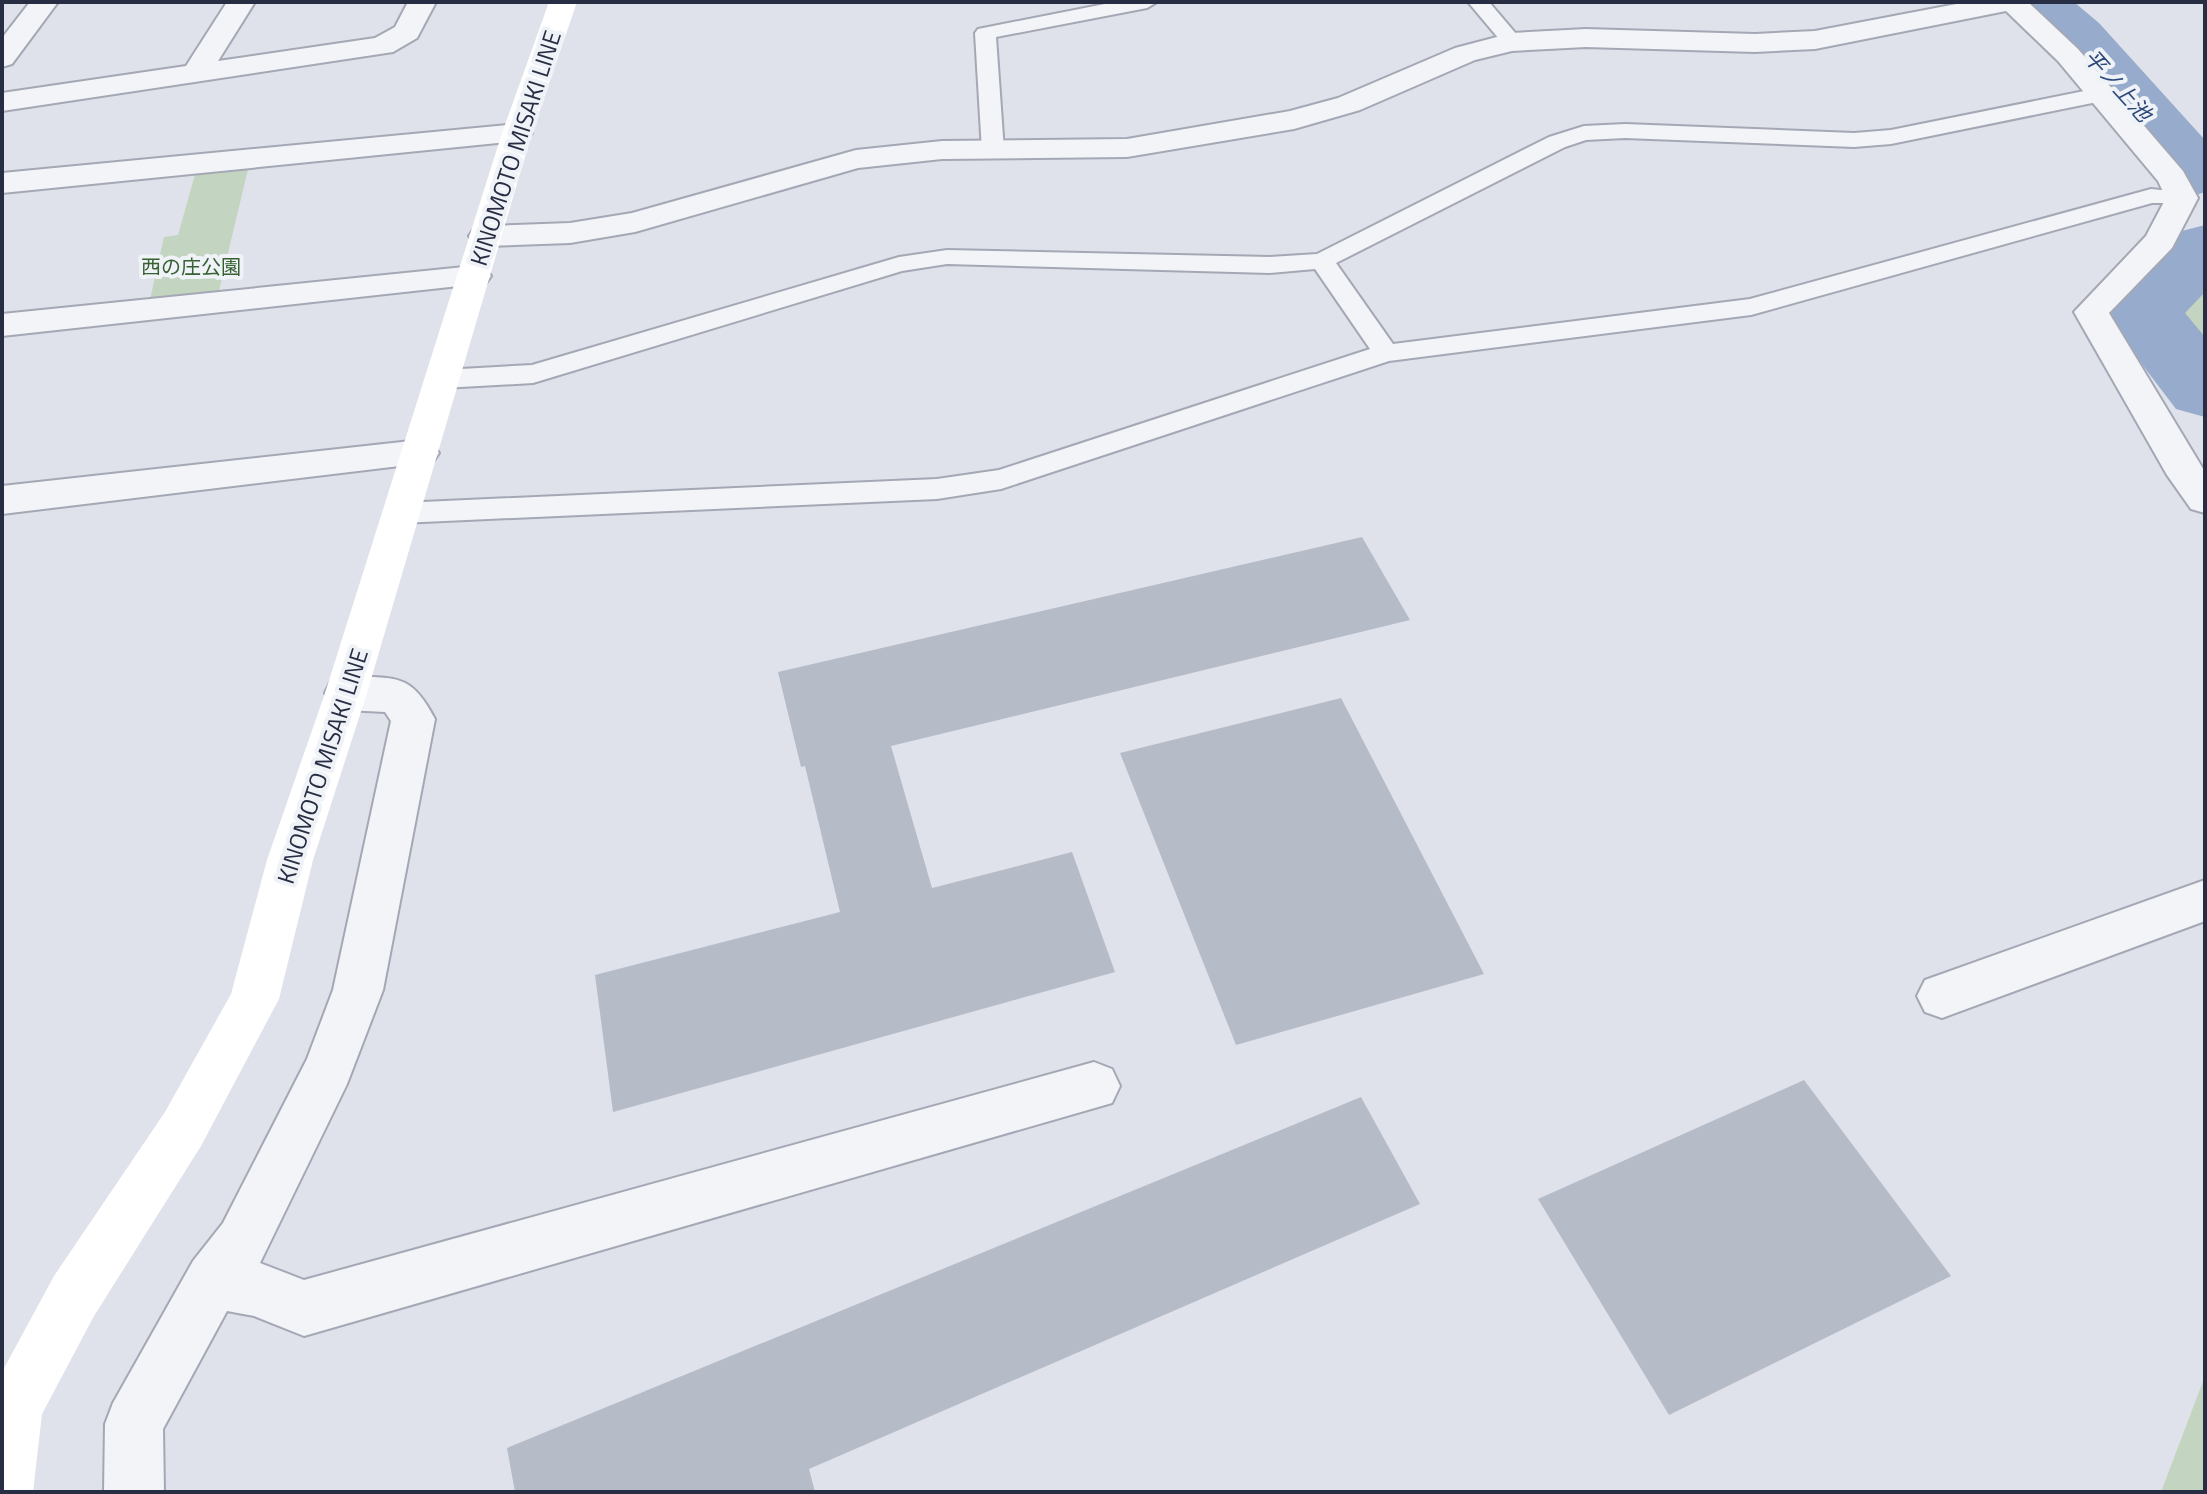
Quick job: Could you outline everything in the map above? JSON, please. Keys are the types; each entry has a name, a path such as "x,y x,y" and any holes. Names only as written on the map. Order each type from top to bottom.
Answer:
{"main road":[{"name":"KINOMOTO MISAKI LINE","path":"3,1492 8,1414 74,1296 183,1129 254,999 290,860 346,693 517,133 563,2"}],"street":[{"path":"2,58 44,2"},
{"path":"196,73 241,2"},
{"path":"2,102 383,46 407,32 422,2"},
{"path":"2,325 480,256 570,233 635,222 856,159 942,150 1127,148 1294,120 1349,104 1465,54 1512,42 1586,38 1755,43 1815,40 2012,2 2068,55 2099,95 2194,200 2160,241 2091,312 2180,466 2205,499"},
{"path":"2,183 517,133"},
{"path":"2,500 420,453"},
{"path":"134,1492 134,1424 213,1281 242,1242 329,1067 358,990 413,719 397,696 346,693"},
{"path":"1942,996 2205,900"},
{"path":"213,1281 254,1288 304,1308 1094,1086"}],"lane":[{"path":"993,151 985,33 1147,2"},
{"path":"1478,2 1512,42"},
{"path":"443,379 533,374 899,264 947,257 1270,265 1322,261 1557,142 1584,133 1625,131 1854,140 1891,137 2099,95"},
{"path":"401,513 937,489 1001,479 1386,353 1751,307 2151,196 2194,200"},
{"path":"1322,261 1386,353"}],"green space":[{"name":"西の庄公園","path":"249,165 218,295 149,304 164,237 178,235 196,171"},
{"path":"2205,277 2205,416 2150,296"},
{"path":"2205,1376 2205,1492 2161,1492"}],"building":[{"path":"1362,537 1410,620 891,746 932,888 1072,852 1115,972 613,1112 595,975 840,912 805,766 801,767 778,672"},
{"path":"1341,698 1484,974 1236,1045 1120,753"},
{"path":"1804,1080 1951,1276 1669,1415 1538,1199"},
{"path":"1361,1097 1420,1204 809,1469 815,1492 515,1492 507,1448"}],"waterway":[{"name":"平ノ上池","path":"2035,2 2076,37 2196,173"},
{"name":"平ノ上池","path":"2205,248 2141,312 2205,390"}]}
